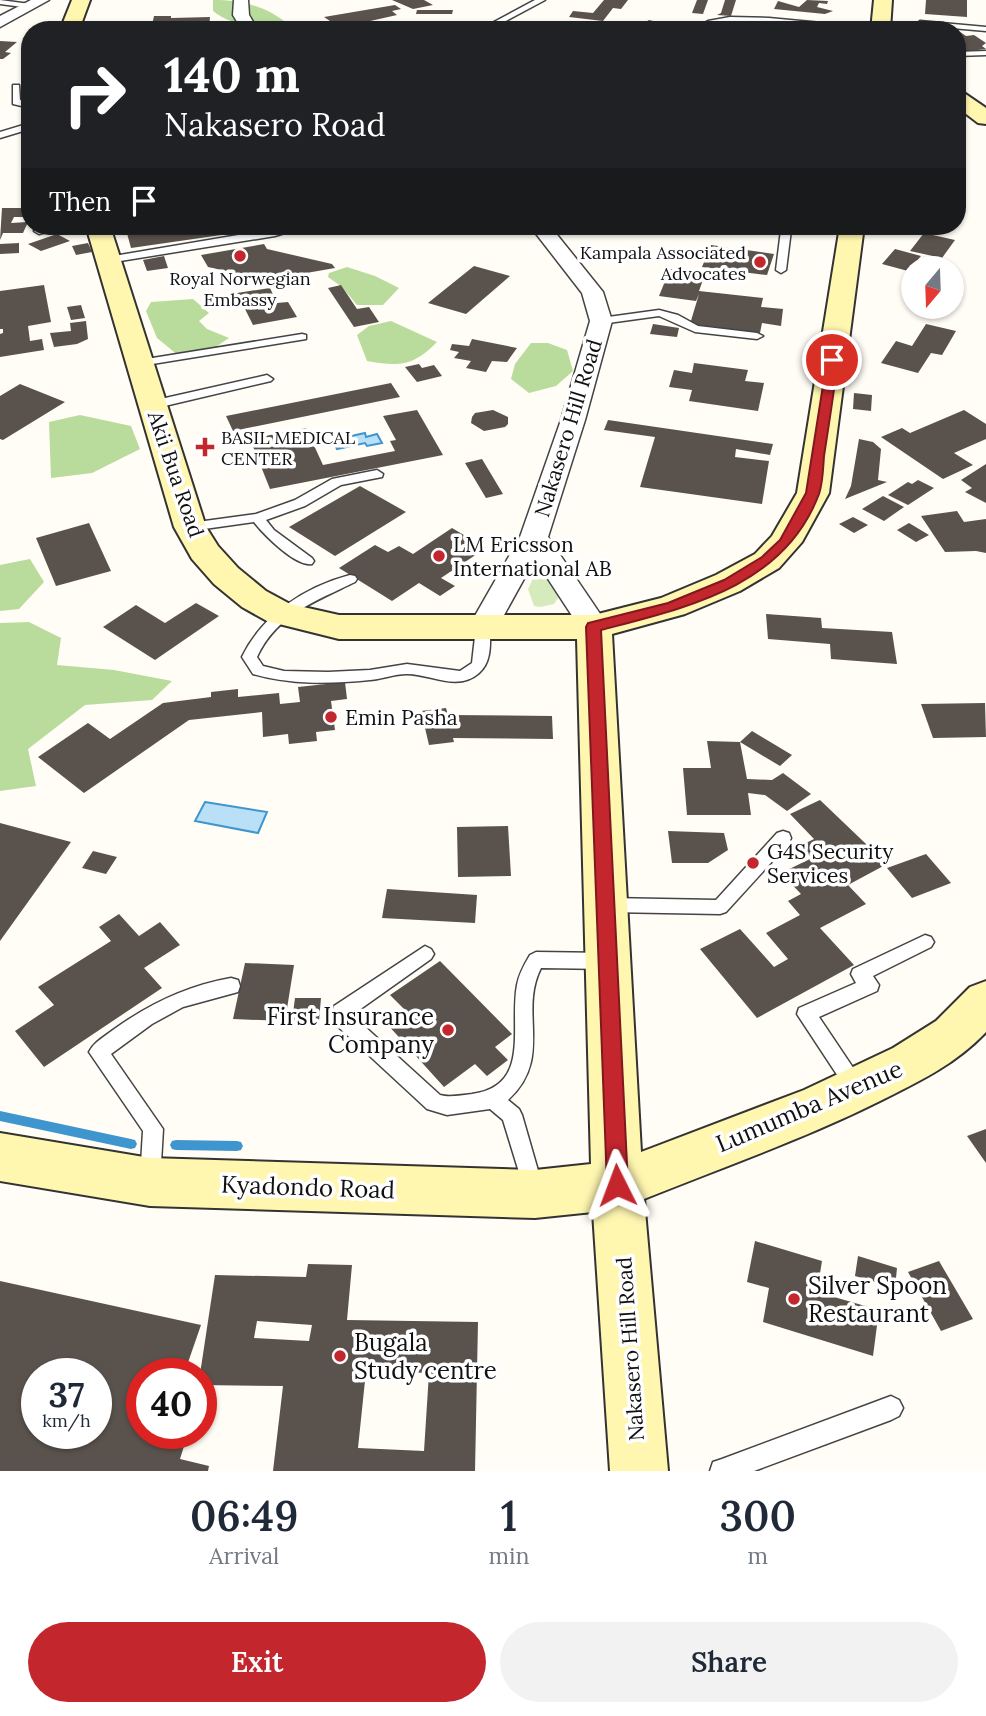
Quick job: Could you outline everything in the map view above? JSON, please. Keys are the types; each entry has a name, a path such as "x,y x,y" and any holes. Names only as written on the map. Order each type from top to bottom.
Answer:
{"street":[{"path":"73,21 81,0"},
{"path":"241,0 241,15 245,21"},
{"path":"881,21 883,0"},
{"path":"0,22 36,3"},
{"path":"966,104 986,118"},
{"name":"Akii Bua Road","path":"101,235 190,527 204,552 226,576 254,599 279,613 339,627 483,628 594,627 673,606 729,583 767,561 785,542 813,493 842,235"},
{"name":"Nakasero Hill Road","path":"547,235 592,292 601,321 573,420 534,537 594,627 617,1185 639,1471"},
{"path":"483,628 534,537"},
{"name":"Lumumba Avenue","path":"617,1185 821,1106 858,1089 910,1063 942,1042 985,1003"},
{"name":"Kyadondo Road","path":"0,1157 150,1182 535,1194 617,1185"}],"lane":[{"path":"500,21 541,0"},
{"path":"0,2 36,3"},
{"path":"966,27 986,29"},
{"path":"966,53 986,52"},
{"path":"16,87 16,102 21,103"},
{"path":"0,135 21,128"},
{"path":"108,260 263,235"},
{"path":"781,270 785,235"},
{"path":"601,321 659,313 674,317 695,329 757,337"},
{"path":"139,363 302,337"},
{"path":"152,405 267,379"},
{"path":"190,527 258,518 300,503 337,482 377,474"},
{"path":"258,518 269,533 307,561"},
{"path":"350,579 279,613 252,648 249,657 258,670 285,676 373,675 408,668 435,676 468,673 477,668 481,660 483,628"},
{"path":"606,905 720,907 783,838"},
{"path":"858,1089 806,1014 870,985 860,974 925,942"},
{"path":"425,954 341,1012 341,1017 434,1103 447,1106 494,1100 511,1084 522,1064 526,981 536,960 608,961"},
{"path":"150,1182 153,1129 99,1052 151,1012 206,989 231,986"},
{"path":"494,1100 512,1115 535,1194"},
{"path":"722,1471 891,1408"}],"green space":[{"path":"213,0 236,2 257,7 284,21 230,21 213,11"},
{"path":"347,267 375,276 399,288 383,305 357,305 342,287 328,277 329,273"},
{"path":"193,299 209,313 199,321 207,329 229,338 214,348 179,356 157,338 146,311 151,302"},
{"path":"391,321 437,342 421,356 405,363 367,361 357,335 369,326"},
{"path":"531,343 548,343 567,350 573,371 556,386 529,393 511,379 515,364"},
{"path":"80,415 131,426 140,449 92,473 51,478 49,422"},
{"path":"30,559 44,582 19,609 0,611 0,565"},
{"path":"538,568 547,572 560,595 554,604 534,606 528,589"},
{"path":"29,622 61,638 57,665 114,670 172,681 152,700 85,705 28,749 36,786 0,791 0,623"}],"water":[{"path":"365,433 366,437 377,434 382,443 367,446 365,443 337,449 333,440"},
{"path":"205,802 267,812 258,833 195,821"}],"building":[{"path":"392,0 424,0 433,5 413,9"},
{"path":"604,0 628,0 621,9 613,8 603,21 569,17 573,11 593,13"},
{"path":"697,0 708,0 703,14 692,13"},
{"path":"725,0 736,0 731,16 717,15 721,13"},
{"path":"807,0 828,1 827,4 819,3 817,7 833,11 825,14 774,9 778,1 799,7"},
{"path":"926,0 967,0 967,17 925,14"},
{"path":"395,5 401,9 392,11 397,15 370,21 330,21 324,17"},
{"path":"417,10 453,10 452,14 416,14"},
{"path":"154,16 210,17 210,21 153,21"},
{"path":"974,35 986,43 982,46 986,49 966,51 966,36"},
{"path":"0,41 17,42 5,52 11,53 3,59 0,59"},
{"path":"2,208 21,208 21,217 14,217 11,223 21,222 21,233 3,233 0,240"},
{"path":"54,235 70,241 41,251 28,244"},
{"path":"127,235 221,235 131,248"},
{"path":"922,235 955,240 943,256 910,251"},
{"path":"19,243 19,253 0,254 0,244"},
{"path":"88,243 92,252 76,255 72,246"},
{"path":"264,244 267,249 332,264 335,268 266,280 208,267 201,255"},
{"path":"711,245 774,254 767,275 702,267"},
{"path":"895,249 921,256 901,256 901,269 882,264"},
{"path":"164,256 168,268 147,271 143,260"},
{"path":"474,266 510,276 466,314 428,303"},
{"path":"670,269 705,274 699,291 763,298 761,307 783,309 781,326 762,323 760,333 690,324 699,294 696,301 659,296"},
{"path":"44,285 51,322 28,326 30,341 42,339 44,350 0,357 0,334 3,329 0,329 0,291"},
{"path":"341,285 357,309 369,307 379,322 354,327 328,288"},
{"path":"270,288 277,303 288,302 297,317 253,325 237,293"},
{"path":"81,305 85,318 71,320 67,307"},
{"path":"86,321 88,339 77,344 54,347 50,333 71,331 70,323"},
{"path":"653,324 679,328 677,337 650,334"},
{"path":"926,324 956,331 942,355 931,353 918,373 881,363 896,341 912,346"},
{"path":"472,339 517,348 507,362 492,361 486,372 466,368 471,361 454,358 459,352 450,350 452,344 469,346"},
{"path":"694,363 748,370 745,381 764,383 758,411 689,401 692,390 669,387 674,370 692,373"},
{"path":"419,364 422,368 434,365 442,376 417,382 405,367"},
{"path":"391,383 400,397 233,431 226,416"},
{"path":"20,384 65,402 3,440 0,439 0,396"},
{"path":"854,393 872,395 871,411 853,409"},
{"path":"417,410 443,455 270,489 250,439 306,428 323,465 395,451 390,441 396,440 383,416"},
{"path":"493,410 508,417 505,427 484,431 471,423 475,413"},
{"path":"964,410 986,424 986,439 954,453 973,465 943,479 881,437 902,428 910,433"},
{"path":"608,420 773,444 770,455 736,449 735,457 769,461 762,504 640,487 655,437 604,430"},
{"path":"859,439 873,442 881,449 878,480 887,482 845,499 851,486"},
{"path":"482,459 503,494 486,498 465,463"},
{"path":"986,464 986,503 965,492 972,488 961,480"},
{"path":"918,480 934,488 908,505 888,495 908,482 912,484"},
{"path":"360,486 406,512 335,556 289,527"},
{"path":"883,496 904,507 884,521 862,509"},
{"path":"957,511 964,522 986,519 986,553 945,552 921,516"},
{"path":"853,517 868,525 854,533 839,524"},
{"path":"89,523 111,571 56,586 36,538"},
{"path":"909,523 929,535 916,542 897,530"},
{"path":"452,528 486,548 441,578 455,586 440,596 419,583 392,601 339,568 375,545 388,552 399,546 413,554"},
{"path":"196,603 219,616 155,660 103,627 136,605 165,623"},
{"path":"766,614 821,618 822,628 892,632 897,664 831,659 830,644 768,639"},
{"path":"345,682 347,699 331,701 335,730 316,732 317,741 289,744 288,734 263,737 262,712 189,720 84,793 38,757 88,723 110,739 163,703 211,697 211,692 238,689 238,697 279,693 280,704 300,702 298,687"},
{"path":"985,703 986,737 933,738 921,704"},
{"path":"446,708 448,715 552,716 553,739 453,738 454,742 429,745 421,711"},
{"path":"752,731 792,755 780,766 740,742"},
{"path":"707,741 740,742 747,779 772,780 783,773 811,794 787,811 765,795 748,793 751,815 687,815 683,768 711,768"},
{"path":"820,800 887,864 848,885 866,904 820,928 854,965 757,1018 700,949 740,929 774,967 788,959 766,933 800,915 788,901 801,894 781,873 812,858 800,846 814,839 790,814"},
{"path":"0,823 71,842 0,941"},
{"path":"508,826 511,876 458,877 457,827"},
{"path":"668,831 724,833 728,850 708,863 672,863"},
{"path":"93,851 117,857 106,874 82,868"},
{"path":"926,854 951,883 912,898 887,868"},
{"path":"387,889 477,895 475,923 382,918"},
{"path":"119,914 139,936 160,922 180,945 144,968 162,988 44,1067 15,1031 54,1005 38,987 111,941 99,927"},
{"path":"440,961 512,1034 495,1047 508,1060 487,1076 475,1064 444,1087 387,1024 406,1011 390,995"},
{"path":"245,963 294,965 285,1021 233,1019"},
{"path":"295,998 321,998 319,1021 292,1021"},
{"path":"986,1129 986,1163 967,1136"},
{"path":"755,1241 822,1261 817,1292 879,1310 873,1356 763,1322 769,1288 747,1282"},
{"path":"858,1256 897,1268 895,1288 855,1276"},
{"path":"939,1261 973,1319 941,1331 908,1272"},
{"name":"Bugala Study centre","path":"308,1264 352,1265 347,1320 478,1322 475,1471 273,1471 283,1386 217,1385 217,1358 202,1358 215,1275 306,1277","holes":["257,1321 312,1325 309,1341 254,1338","366,1371 429,1373 424,1451 358,1448"]},
{"path":"0,1281 201,1325 190,1358 126,1358 126,1449 183,1449 180,1459 209,1466 208,1471 0,1471"}],"waterway":[{"path":"0,1116 131,1144"},
{"path":"176,1145 237,1146"}],"place":[{"name":"Royal Norwegian Embassy","path":"240,256"},
{"name":"Kampala Associated Advocates","path":"760,262"},
{"name":"BASIL MEDICAL CENTER","path":"205,447"},
{"name":"LM Ericsson International AB","path":"439,556"},
{"name":"Emin Pasha","path":"331,717"},
{"name":"G4S Security Services","path":"753,863"},
{"name":"First Insurance Company","path":"448,1030"},
{"name":"Silver Spoon Restaurant","path":"794,1299"},
{"name":"Bugala Study centre","path":"340,1356"}],"route":[{"path":"617,1185 594,627 673,606 729,583 767,561 785,542 813,493 832,360"}]}
